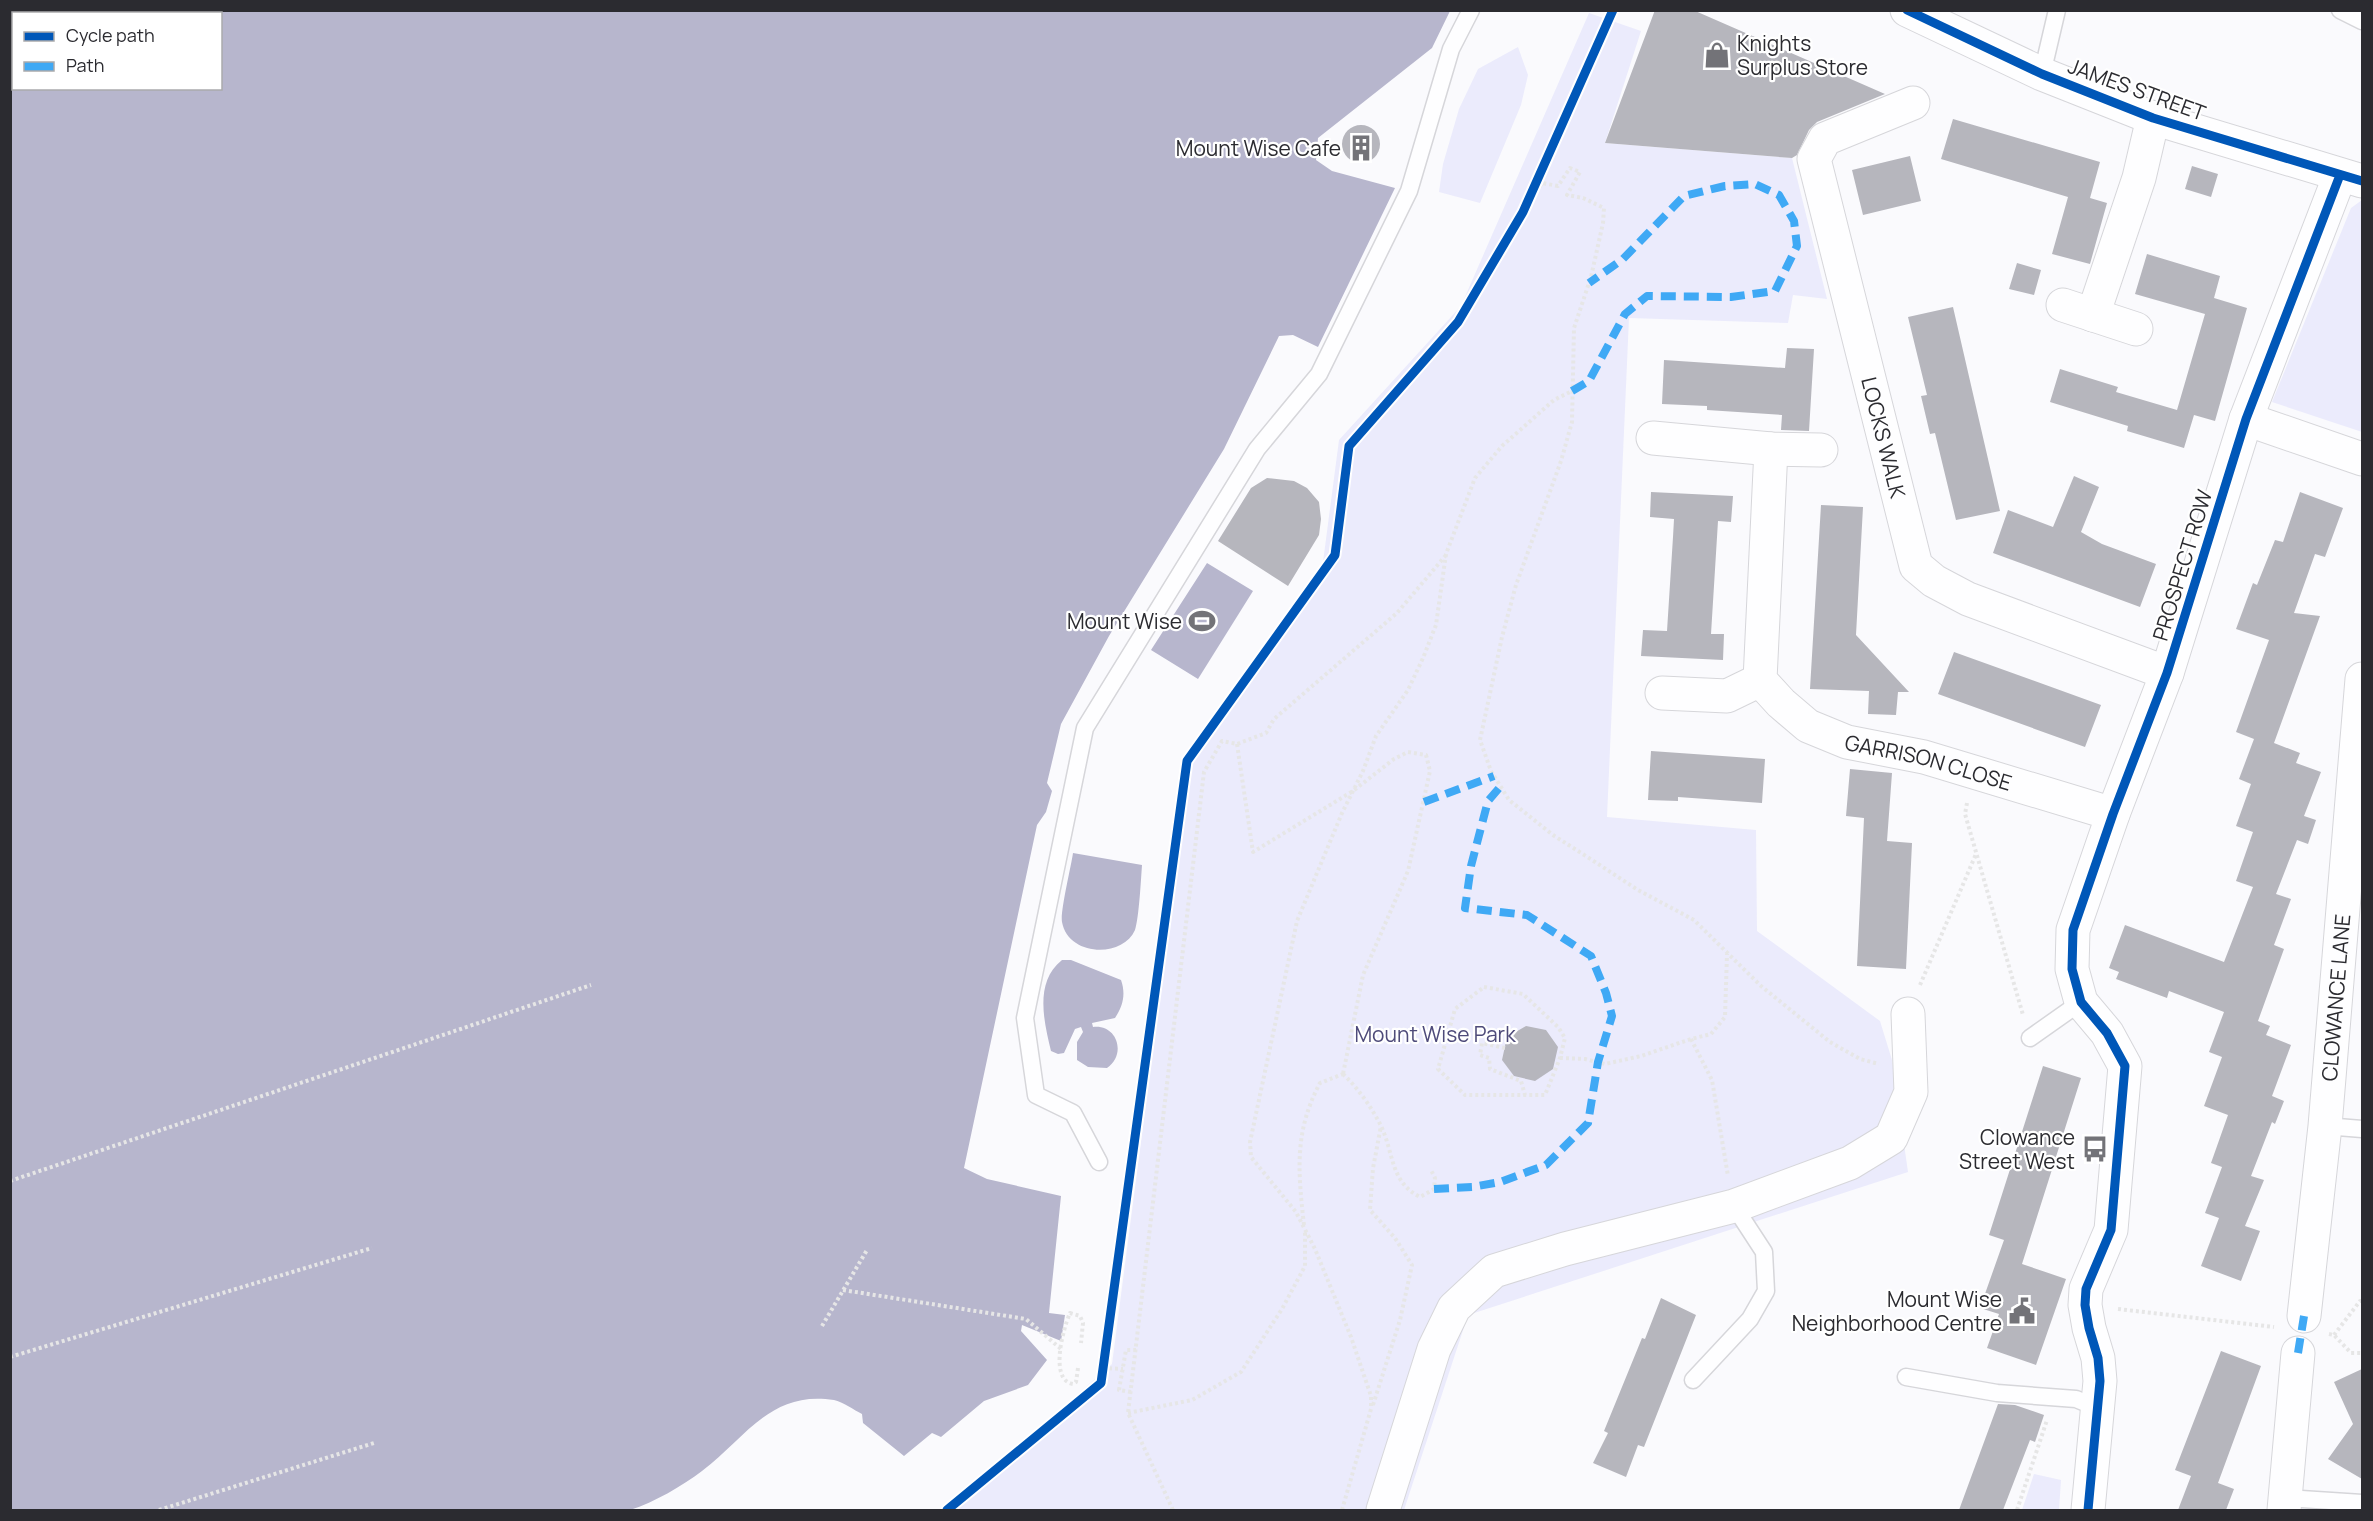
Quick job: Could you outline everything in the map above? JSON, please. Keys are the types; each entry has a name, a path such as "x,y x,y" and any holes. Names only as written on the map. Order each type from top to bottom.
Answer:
{"street":[{"name":"JAMES STREET","path":"1907,10 2042,74 2153,118 2351,178"},
{"name":"LOCKS WALK","path":"1913,103 1825,139 1814,159 1916,566 1934,582 1968,599 2167,673"},
{"path":"2136,329 2078,310 2139,178 2153,118"},
{"name":"PROSPECT ROW","path":"2081,1002 2072,969 2073,930 2167,673 2246,419 2351,178"},
{"path":"2246,419 2362,459"},
{"path":"1653,438 1771,449 1821,450"},
{"path":"1662,693 1727,696 1760,680 1771,449"},
{"name":"CLOWANCE LANE","path":"2302,1325 2325,1126 2360,742 2362,679"},
{"name":"GARRISON CLOSE","path":"1760,680 1781,703 1808,726 1846,742 1923,757 2114,814"},
{"path":"2081,1002 2107,1034 2125,1065 2111,1230 2086,1289 2085,1305 2098,1358 2100,1381 2088,1510"},
{"path":"1383,1510 1434,1349 1454,1308 1494,1271 1565,1249 1734,1206 1850,1163 1891,1138 1911,1092 1908,1014"},
{"path":"2285,1504 2298,1353"}],"lane":[{"path":"1099,1162 1073,1113 1036,1095 1025,1018 1085,728 1257,449 1319,374 1409,191 1451,49 1471,10"},
{"path":"2042,74 2057,10"},
{"path":"2340,10 2362,21"},
{"path":"2030,1038 2081,1002"},
{"path":"2325,1126 2362,1129"},
{"path":"1693,1380 1750,1319 1766,1291 1764,1252 1734,1206"},
{"path":"1906,1377 1997,1393 2076,1399 2098,1407"},
{"path":"2285,1504 2362,1503"}],"path":[{"path":"1523,212 1543,168"},
{"path":"1517,222 1542,183 1558,186 1570,168 1580,172 1567,195 1583,198 1604,208 1591,277 1574,328 1572,422 1562,461 1516,585 1502,637 1480,740 1491,771 1509,800 1553,836 1619,878 1694,920 1761,986 1830,1042 1860,1059 1909,1072"},
{"path":"1371,1409 1371,1396 1351,1337 1305,1229 1296,1212 1251,1157 1250,1142 1297,921 1342,813 1364,771 1376,736 1408,690 1423,658 1436,625 1446,554 1475,478 1502,446 1554,400 1572,391"},
{"path":"1173,1510 1128,1413 1204,772 1222,741 1236,744 1266,733 1274,719 1397,613 1446,554"},
{"path":"1236,744 1253,852 1353,791 1394,759 1408,752 1426,755 1430,771 1408,871 1364,975 1343,1074"},
{"path":"1974,772 1965,814 2030,1038"},
{"path":"1908,1014 1976,854"},
{"path":"1560,1058 1585,1059 1605,1064 1641,1056 1712,1034 1725,1017 1727,953"},
{"path":"10,1181 591,985"},
{"path":"1484,987 1523,994 1558,1027 1565,1038 1560,1058 1545,1095 1465,1095 1438,1069 1455,1009 1484,987"},
{"path":"1691,1039 1712,1080 1734,1206"},
{"path":"1505,1048 1482,1043 1480,1055 1489,1058 1490,1069 1521,1081 1525,1095"},
{"path":"1343,1074 1355,1085 1381,1126 1396,1173 1408,1191 1420,1197 1434,1189 1435,1178 1431,1170"},
{"path":"1128,1413 1192,1400 1241,1372 1282,1308 1305,1266 1305,1229 1299,1181 1301,1132 1311,1099 1320,1083 1343,1074"},
{"path":"1342,1510 1400,1320 1412,1265 1395,1238 1370,1210 1373,1168 1381,1126"},
{"path":"10,1358 372,1248"},
{"path":"822,1326 867,1250"},
{"path":"843,1290 1026,1318 1061,1349"},
{"path":"2334,1335 2362,1301"},
{"path":"2085,1305 2302,1325 2334,1335 2351,1353 2362,1353"},
{"path":"1078,1368 1077,1382 1073,1384 1067,1383 1062,1377 1059,1367 1070,1313 1080,1316 1083,1323 1081,1343"},
{"path":"1131,1392 1119,1390 1126,1350 1136,1350"},
{"path":"1105,1356 1103,1372 1123,1370"},
{"path":"2016,1510 2055,1397"},
{"path":"159,1510 374,1443"}],"green space":[{"name":"Mount Wise Park","path":"1589,13 1641,31 1605,143 1792,158 1827,299 1793,295 1788,323 1629,318 1607,817 1756,830 1757,931 1880,1021 1892,1060 1908,1172 1468,1315 1404,1510 945,1510 1112,1364 1191,759 1323,562 1339,440 1461,306"},
{"path":"1518,47 1528,75 1521,105 1480,203 1439,192 1443,164 1459,109 1478,69"},
{"path":"2362,200 2362,432 2272,402 2351,208"},
{"path":"2034,1474 2061,1480 2059,1510 2022,1510"}],"shaded area":[{"path":"10,11 1450,11 1432,48 1318,138 1316,160 1332,171 1395,188 1318,347 1293,335 1279,336 1224,449 1109,636 1061,724 1047,783 1052,791 1046,812 1037,825 964,1168 987,1179 1061,1196 1049,1313 1065,1315 1061,1341 1022,1325 1021,1331 1047,1360 1028,1385 984,1401 941,1437 932,1433 904,1456 863,1423 862,1414 841,1402 812,1399 793,1402 760,1419 718,1458 686,1482 630,1510 11,1510"},
{"name":"Mount Wise","path":"1207,563 1253,591 1198,679 1151,650"},
{"path":"1073,853 1142,865 1135,930 1119,946 1096,950 1074,942 1066,933 1062,917"},
{"path":"1062,960 1071,960 1121,980 1123,1000 1115,1018 1092,1023 1093,1027 1108,1030 1116,1041 1117,1055 1107,1068 1088,1067 1077,1060 1077,1042 1083,1032 1081,1027 1075,1029 1064,1053 1058,1054 1051,1051 1044,1015 1044,991 1047,979"}],"building":[{"name":"Knights Surplus Store","path":"1655,10 1693,10 1885,94 1817,122 1809,130 1797,155 1792,158 1605,143"},
{"path":"1953,119 2100,162 2090,198 2107,203 2090,264 2052,254 2068,197 1941,159"},
{"name":"Mount Wise Cafe","path":"1361,125 1374,131 1380,144 1374,157 1361,163 1348,157 1342,144 1348,131"},
{"path":"1910,156 1921,201 1863,215 1852,170"},
{"path":"2192,166 2218,174 2211,197 2185,189"},
{"path":"2147,254 2220,276 2214,298 2247,308 2215,421 2194,415 2184,448 2127,431 2128,426 2050,402 2060,369 2118,387 2116,392 2177,410 2205,314 2135,294"},
{"path":"2017,263 2041,270 2034,295 2009,289"},
{"path":"1953,307 2000,511 1956,520 1935,433 1930,434 1921,396 1927,395 1908,317"},
{"path":"1787,348 1814,349 1809,431 1781,430 1782,415 1707,410 1707,406 1662,404 1664,360 1785,368"},
{"path":"2074,476 2099,487 2081,532 2102,544 2156,564 2140,607 1993,553 2008,510 2053,527"},
{"path":"1267,478 1294,481 1307,488 1319,502 1321,519 1319,535 1288,586 1218,541 1251,488"},
{"path":"1651,492 1733,496 1731,522 1718,521 1711,634 1724,634 1723,660 1641,656 1643,630 1667,631 1673,537 1674,519 1650,517"},
{"path":"2300,492 2343,508 2325,557 2315,554 2294,613 2320,616 2274,743 2300,753 2296,763 2321,772 2304,816 2316,820 2308,844 2297,840 2276,894 2291,899 2274,945 2284,949 2258,1021 2270,1026 2266,1035 2291,1045 2272,1096 2284,1101 2275,1124 2272,1122 2251,1176 2264,1180 2245,1226 2260,1231 2241,1281 2201,1266 2219,1218 2205,1213 2222,1167 2211,1163 2228,1115 2204,1106 2222,1057 2209,1052 2224,1012 2169,991 2167,998 2116,979 2119,972 2109,968 2125,925 2224,962 2253,887 2236,881 2253,832 2236,826 2251,784 2239,779 2254,739 2236,732 2269,640 2236,629 2253,583 2257,585 2275,540 2283,542"},
{"path":"1821,505 1863,507 1856,635 1909,692 1898,692 1896,715 1868,714 1869,691 1810,689"},
{"path":"1954,652 2101,705 2085,747 1938,694"},
{"path":"1651,751 1765,759 1762,803 1678,797 1678,801 1648,800"},
{"path":"1850,769 1892,773 1887,841 1912,843 1906,969 1857,966 1864,818 1846,816"},
{"path":"1526,1026 1546,1030 1558,1047 1553,1069 1535,1081 1514,1076 1502,1060 1507,1037"},
{"path":"2043,1066 2081,1078 2022,1264 2066,1279 2036,1365 1987,1348 1999,1314 1980,1308 2004,1240 1989,1235"},
{"path":"1661,1298 1696,1315 1644,1447 1638,1445 1626,1477 1593,1463 1608,1433 1604,1431"},
{"path":"2221,1351 2261,1366 2218,1483 2234,1489 2226,1510 2178,1510 2191,1476 2175,1470"},
{"path":"2362,1369 2362,1479 2328,1459 2353,1424 2334,1382"},
{"path":"1998,1404 2015,1405 2044,1415 2035,1442 2030,1440 2003,1510 1959,1510"}],"marked path":[{"path":"1572,391 1589,381 1625,314 1647,296 1731,297 1775,291 1797,246 1794,221 1779,195 1755,184 1725,186 1684,196 1623,259 1589,283"},
{"path":"1424,802 1494,776"},
{"path":"1434,1189 1472,1187 1500,1182 1546,1165 1588,1123 1598,1062 1612,1016 1606,993 1591,956 1527,915 1465,908 1471,866 1488,801 1500,787"},
{"path":"2298,1353 2304,1316"}],"cycle path":[{"path":"947,1510 1101,1383 1187,761 1335,555 1349,446 1458,322 1523,212 1613,10"},
{"path":"1907,10 2042,74 2153,118 2362,181"},
{"path":"2088,1510 2100,1381 2098,1358 2085,1305 2086,1289 2111,1230 2125,1066 2107,1033 2081,1002 2072,969 2073,930 2113,814 2167,673 2246,419 2340,175"}],"place":[{"name":"Knights Surplus Store","path":"1717,55"},
{"name":"Mount Wise Cafe","path":"1361,148"},
{"name":"Mount Wise","path":"1202,621"},
{"name":"Clowance Street West","path":"2095,1149"},
{"name":"Mount Wise Neighborhood Centre","path":"2022,1311"}]}
